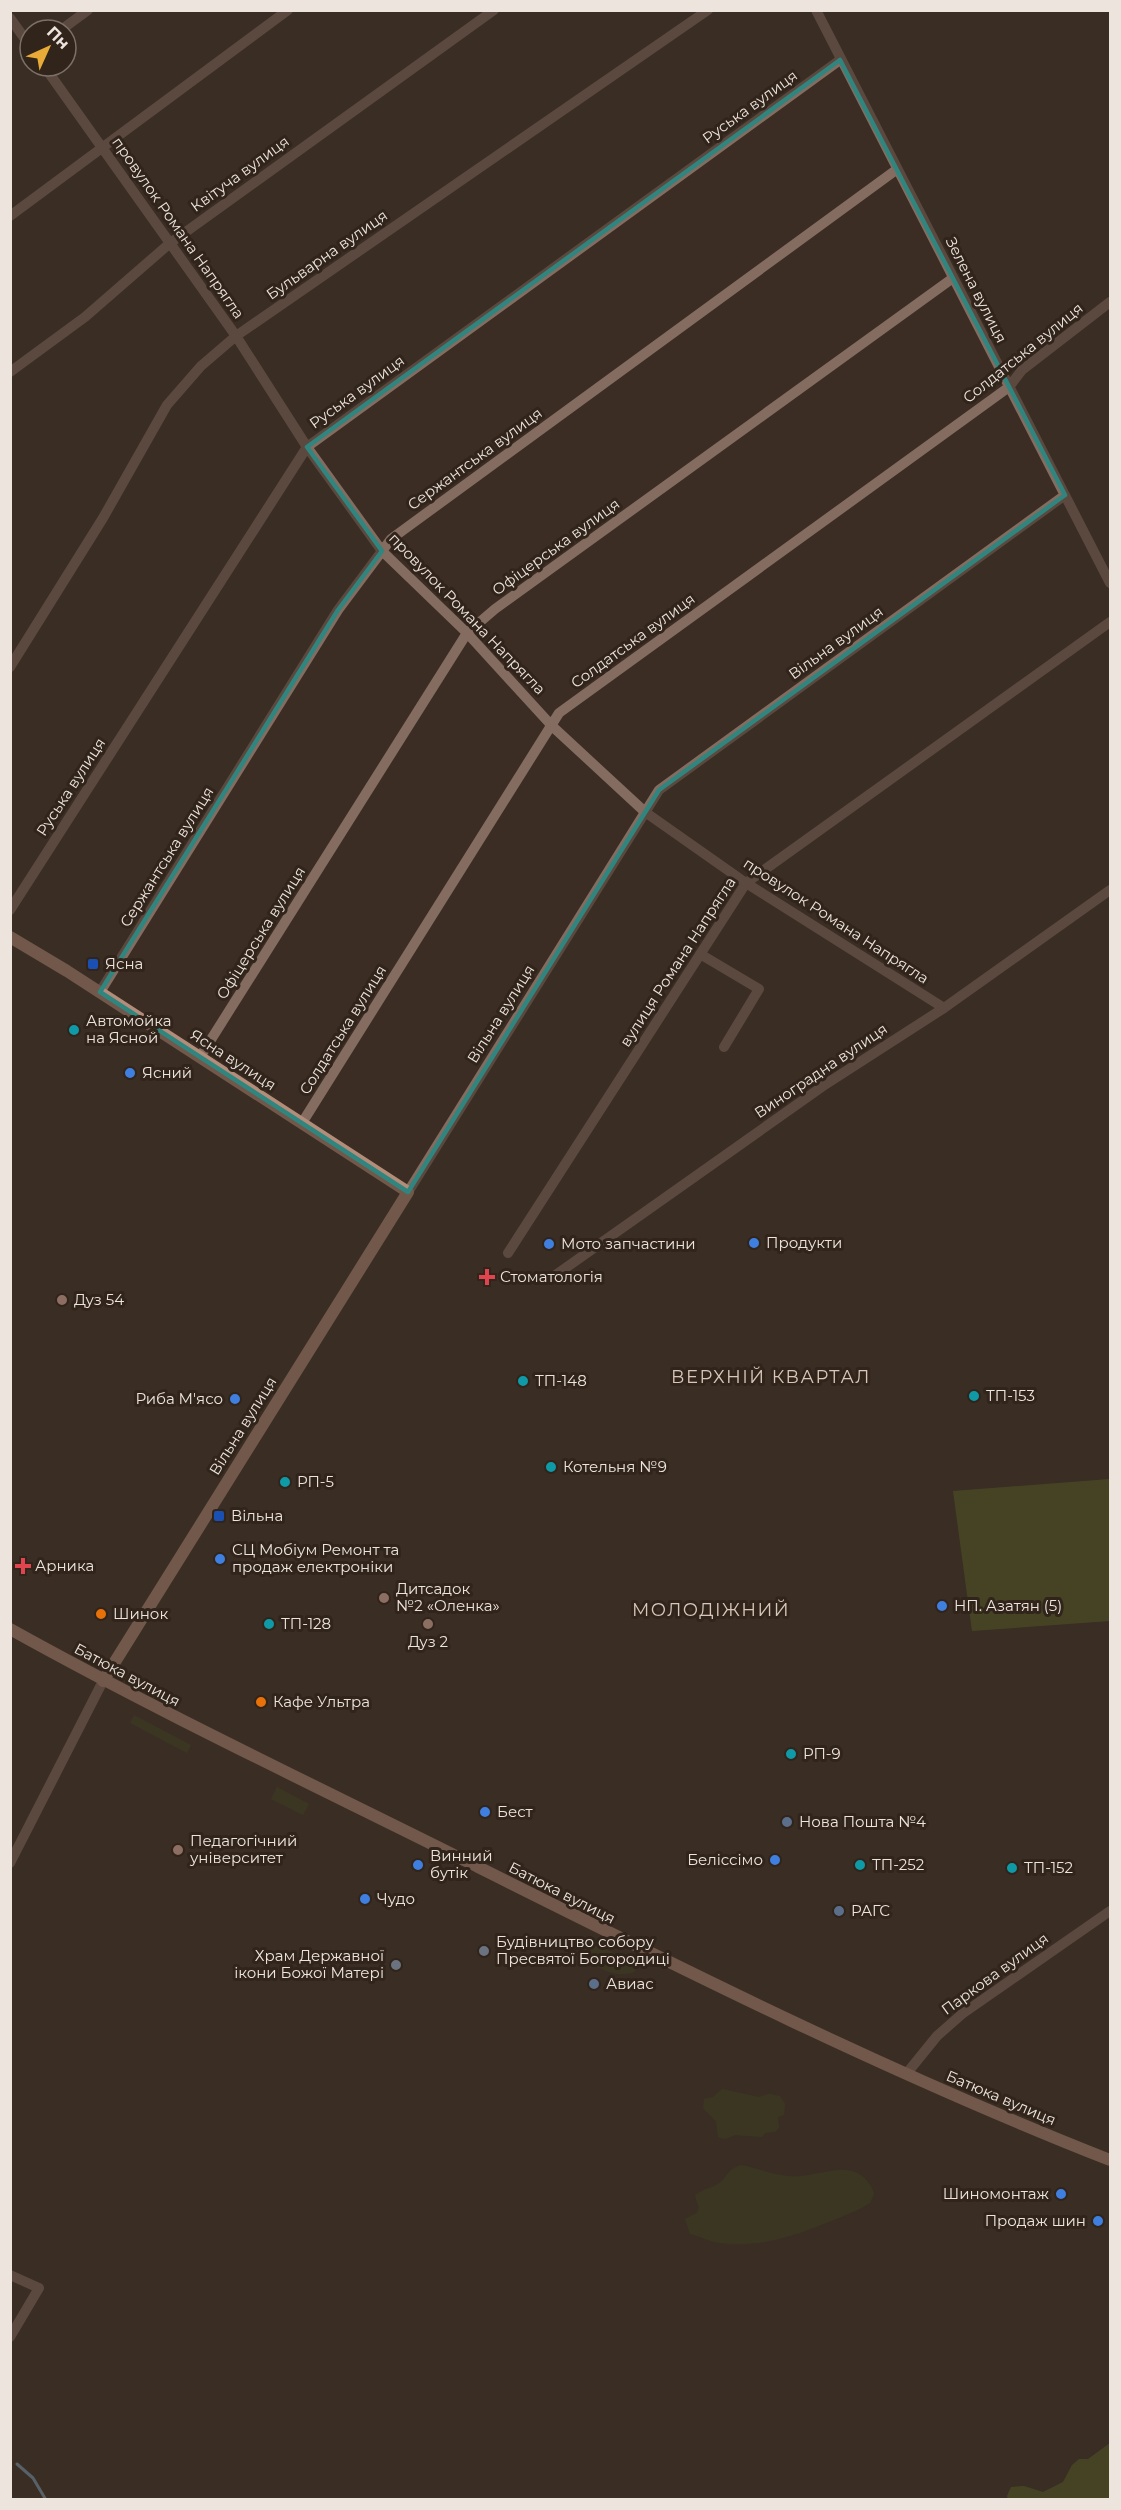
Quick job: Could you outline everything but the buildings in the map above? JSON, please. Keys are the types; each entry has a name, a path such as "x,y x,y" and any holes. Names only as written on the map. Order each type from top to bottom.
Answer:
{"street":[{"path":"10,216 288,10"},
{"name":"Квітуча вулиця","path":"10,372 84,317 169,244 494,10"},
{"name":"Бульварна вулиця","path":"10,667 103,518 167,405 201,366 236,336 708,10"},
{"name":"Зелена вулиця","path":"816,10 896,170 1110,582"},
{"name":"Руська вулиця","path":"10,910 307,447 840,60"},
{"name":"провулок Романа Напрягла","path":"53,78 236,336 307,447 382,551 467,633 552,726 645,812 746,882 944,1008"},
{"name":"Сержантська вулиця","path":"100,992 338,610 391,538 896,170"},
{"name":"Офіцерська вулиця","path":"200,1057 467,633 495,609 953,278"},
{"name":"Солдатська вулиця","path":"302,1123 559,713 1009,387 1022,370 1110,302"},
{"name":"Вільна вулиця","path":"104,1681 659,790 1065,495"},
{"name":"вулиця Романа Напрягла","path":"508,1253 746,882 1110,622"},
{"name":"Виноградна вулиця","path":"550,1279 826,1084 944,1008 1110,890"},
{"name":"Ясна вулиця","path":"10,937 100,992 408,1192"},
{"path":"700,954 759,989 724,1047"},
{"name":"Батюка вулиця","path":"10,1629 104,1681 675,1966 907,2073 1110,2160"},
{"path":"10,1863 104,1681"},
{"name":"Паркова вулиця","path":"907,2073 937,2036 962,2014 1110,1911"},
{"path":"10,2275 39,2288 10,2337"}],"highlighted area":[{"path":"840,60 1065,495 659,790 408,1192 100,992 338,610 382,551 307,447"}],"green space":[{"path":"1110,1479 1110,1621 972,1631 953,1491"},
{"path":"134,1715 191,1745 187,1753 130,1723"},
{"path":"277,1787 309,1804 303,1815 271,1799"},
{"path":"583,1938 639,1965 634,1972 626,1974 601,1969 593,1964 582,1951 579,1944"},
{"path":"722,2089 759,2097 769,2094 780,2096 785,2104 784,2115 778,2117 779,2128 775,2132 765,2133 762,2137 735,2135 725,2139 718,2137 716,2121 703,2108 704,2099 713,2097"},
{"path":"741,2165 787,2176 847,2170 858,2173 867,2180 874,2193 870,2203 860,2209 809,2230 774,2240 757,2243 721,2243 690,2234 685,2219 697,2213 699,2208 695,2196 718,2184 732,2169"},
{"path":"1110,2443 1110,2499 1008,2499 1011,2487 1024,2486 1043,2492 1063,2482 1072,2465 1079,2459 1088,2459"}],"waterway":[{"path":"17,2464 33,2478 46,2500"}],"place":[{"name":"Ясна","path":"93,964"},
{"name":"Автомойка на Ясной","path":"74,1030"},
{"name":"Ясний","path":"130,1073"},
{"name":"Продукти","path":"754,1243"},
{"name":"Мото запчастини","path":"549,1244"},
{"name":"Стоматологія","path":"487,1277"},
{"name":"Дуз 54","path":"62,1300"},
{"name":"ТП-148","path":"523,1381"},
{"name":"ТП-153","path":"974,1396"},
{"name":"Риба М'ясо","path":"235,1399"},
{"name":"Котельня №9","path":"551,1467"},
{"name":"РП-5","path":"285,1482"},
{"name":"Вільна","path":"219,1516"},
{"name":"СЦ Мобіум Ремонт та продаж електроніки","path":"220,1559"},
{"name":"Арника","path":"23,1566"},
{"name":"Дитсадок №2 «Оленка»","path":"384,1598"},
{"name":"НП. Азатян (5)","path":"942,1606"},
{"name":"Шинок","path":"101,1614"},
{"name":"ТП-128","path":"269,1624"},
{"name":"Дуз 2","path":"428,1624"},
{"name":"Кафе Ультра","path":"261,1702"},
{"name":"РП-9","path":"791,1754"},
{"name":"Бест","path":"485,1812"},
{"name":"Нова Пошта №4","path":"787,1822"},
{"name":"Педагогічний університет","path":"178,1850"},
{"name":"Беліссімо","path":"775,1860"},
{"name":"Винний бутік","path":"418,1865"},
{"name":"ТП-252","path":"860,1865"},
{"name":"ТП-152","path":"1012,1868"},
{"name":"Чудо","path":"365,1899"},
{"name":"РАГС","path":"839,1911"},
{"name":"Будівництво собору Пресвятої Богородиці","path":"484,1951"},
{"name":"Храм Державної ікони Божої Матері","path":"396,1965"},
{"name":"Авиас","path":"594,1984"},
{"name":"Шиномонтаж","path":"1061,2194"},
{"name":"Продаж шин","path":"1098,2221"}],"district":[{"name":"ВЕРХНІЙ КВАРТАЛ","path":"771,1377"},
{"name":"МОЛОДІЖНИЙ","path":"711,1610"}]}
